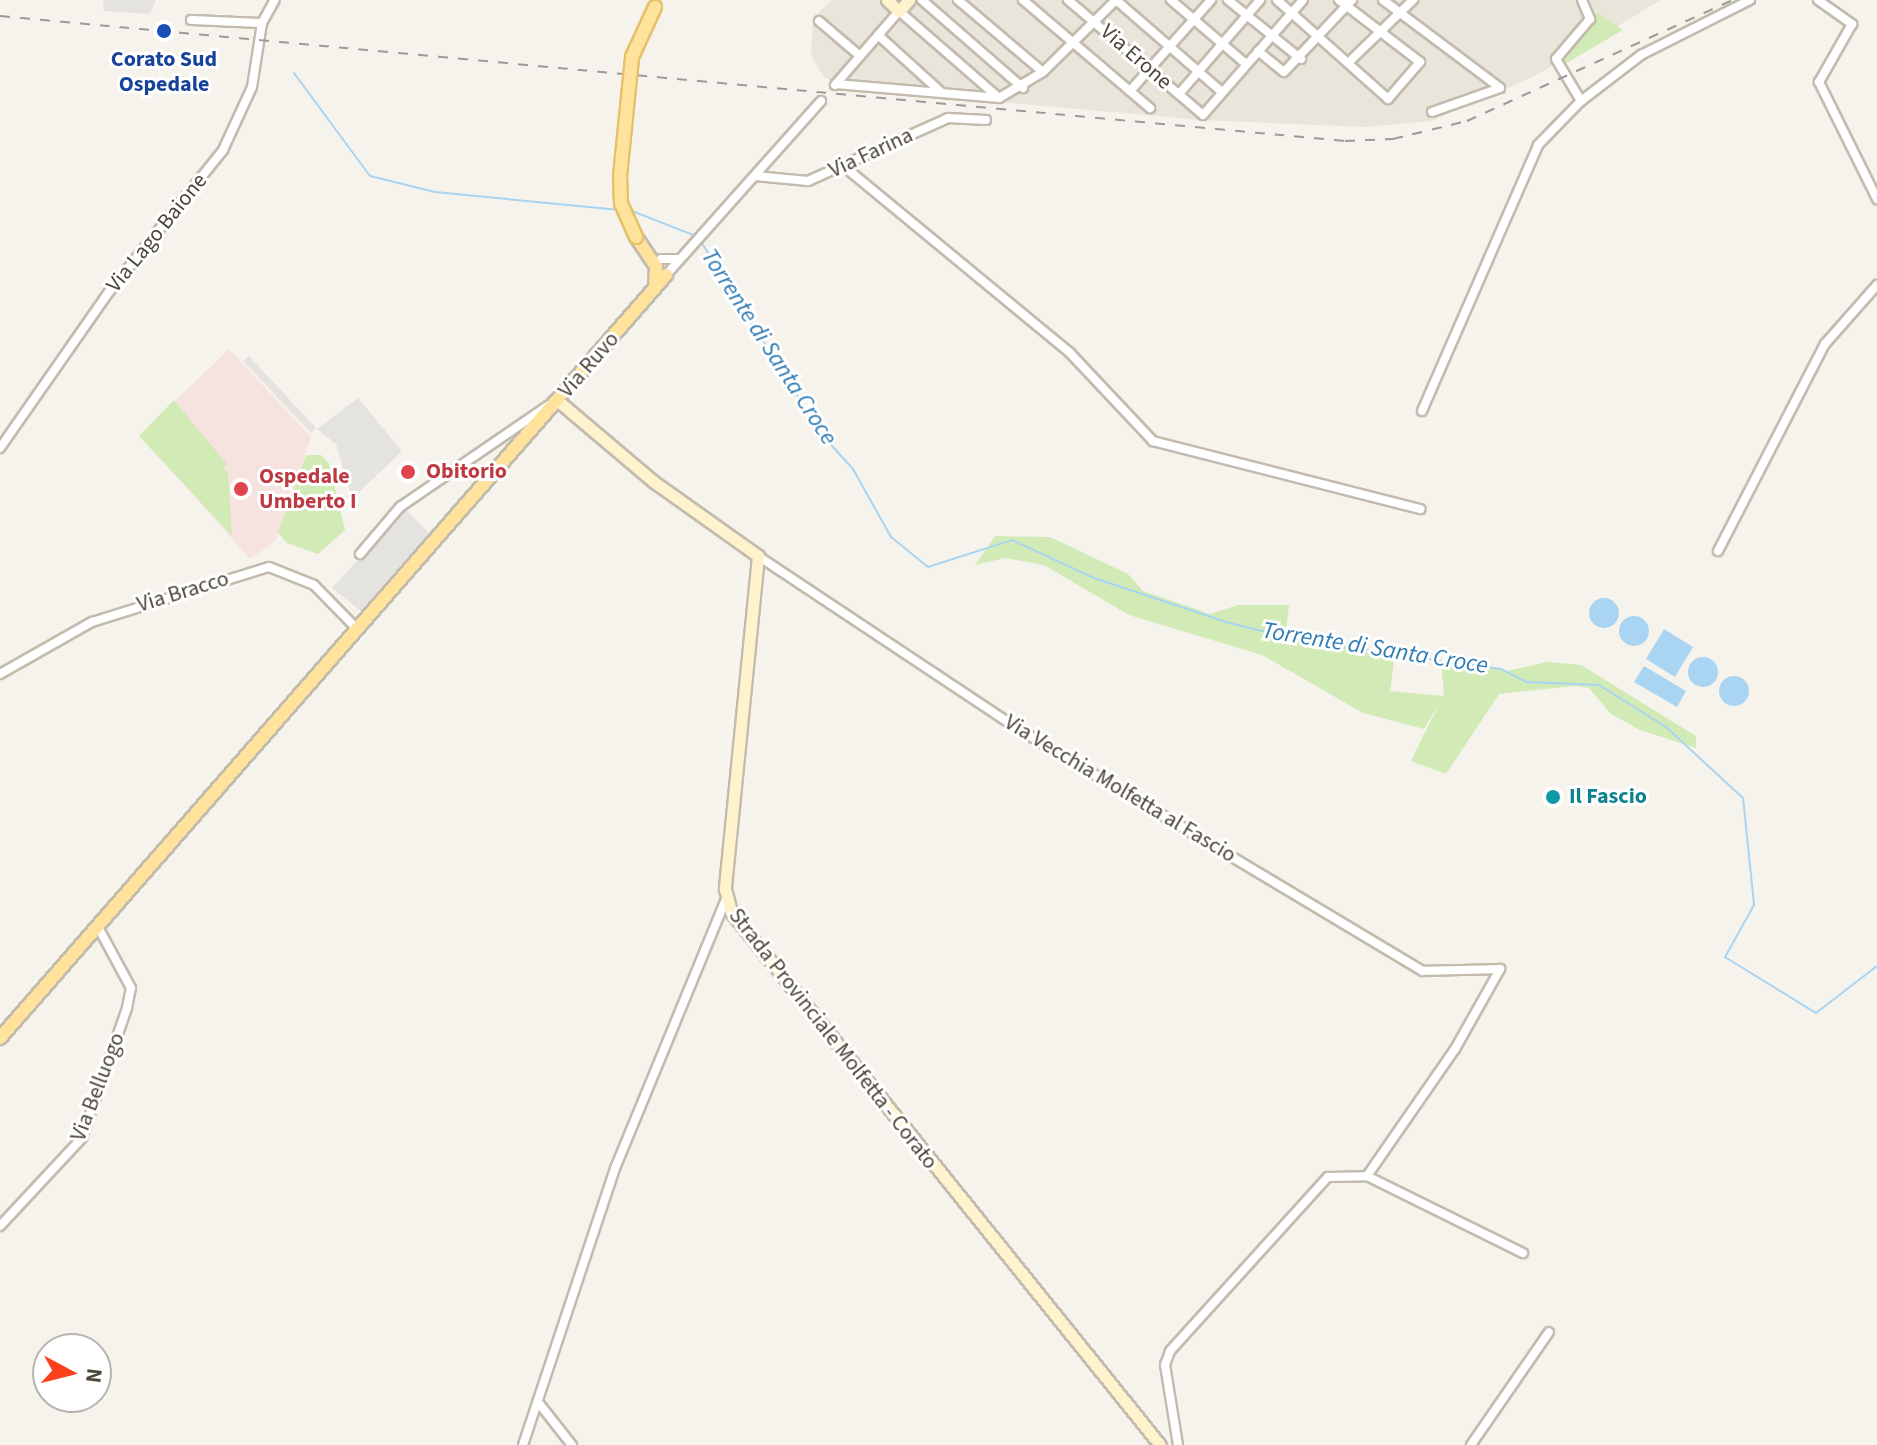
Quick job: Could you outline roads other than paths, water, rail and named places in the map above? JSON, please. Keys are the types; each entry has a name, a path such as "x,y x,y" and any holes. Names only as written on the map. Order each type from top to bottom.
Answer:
{"main road":[{"path":"659,4 634,45 621,166 621,204 636,237 661,267"},
{"name":"Via Ruvo","path":"0,1038 655,287 661,267"}],"street":[{"name":"Via Lago Baione","path":"0,448 117,282 223,150 252,87 262,23 275,0"},
{"path":"887,0 999,98"},
{"path":"909,0 836,84 999,98 1023,88 1043,72 1116,0 1222,92 1303,0"},
{"path":"922,0 1023,88"},
{"path":"958,0 1043,72"},
{"path":"1025,0 1150,108"},
{"name":"Via Erone","path":"1068,0 1203,115 1222,92"},
{"path":"1171,0 1246,64"},
{"path":"1130,91 1211,0"},
{"path":"1228,0 1301,59"},
{"path":"1179,94 1260,0"},
{"path":"1277,0 1388,99 1420,62 1349,3 1339,0"},
{"path":"1383,0 1500,88 1432,112"},
{"path":"1348,63 1413,0"},
{"path":"1581,101 1556,59 1590,19 1582,0"},
{"path":"1422,411 1538,145 1581,101 1641,55 1750,0"},
{"path":"1818,0 1852,24 1819,82 1877,199"},
{"path":"1258,51 1284,72 1301,59 1349,3"},
{"path":"191,20 262,23"},
{"path":"819,21 860,56"},
{"path":"878,35 942,93"},
{"name":"Via Ruvo","path":"661,267 685,256 821,101"},
{"name":"Via Farina","path":"755,176 808,181 847,169 948,118 986,120"},
{"path":"847,169 1070,353 1153,441 1420,509"},
{"path":"661,267 685,256"},
{"path":"1718,551 1825,344 1877,285"},
{"path":"360,554 400,507 557,400 654,482 758,556"},
{"name":"Strada Provinciale Molfetta - Corato","path":"758,556 726,899 739,925 1160,1445"},
{"name":"Via Vecchia Molfetta al Fascio","path":"758,556 1015,727 1423,971 1500,969 1455,1049 1367,1176"},
{"name":"Via Bracco","path":"0,674 92,622 269,567 314,585 358,630"},
{"path":"523,1445 616,1166 726,899"},
{"name":"Via Belluogo","path":"0,1226 82,1138 127,1008 131,988 98,927"},
{"path":"1178,1445 1165,1365 1170,1351 1328,1177 1367,1176 1523,1253"},
{"path":"1471,1445 1549,1332"},
{"path":"538,1402 572,1445"}],"water":[{"path":"1604,598 1615,602 1619,613 1615,624 1604,628 1593,624 1589,613 1593,602"},
{"path":"1634,616 1645,620 1649,631 1645,642 1634,646 1623,642 1619,631 1623,620"},
{"path":"1664,629 1693,647 1675,677 1646,659"},
{"path":"1703,657 1714,661 1718,672 1714,683 1703,687 1692,683 1688,672 1692,661"},
{"path":"1644,666 1686,691 1677,707 1634,682"},
{"path":"1734,676 1745,680 1749,691 1745,702 1734,706 1723,702 1719,691 1723,680"}],"waterway":[{"name":"Torrente di Santa Croce","path":"294,73 370,176 435,192 617,210"},
{"name":"Torrente di Santa Croce","path":"632,211 696,236"},
{"name":"Torrente di Santa Croce","path":"700,240 822,435 853,469 891,537 928,567 1012,540 1094,578 1229,623 1318,644 1501,669 1527,682 1599,685 1666,727 1743,798 1754,905 1725,957 1816,1013 1877,966"}],"railway":[{"path":"0,16 1345,141 1393,139 1467,121 1732,0"}],"place":[{"name":"Corato Sud Ospedale","path":"164,31"},
{"name":"Obitorio","path":"408,472"},
{"name":"Ospedale Umberto I","path":"241,489"},
{"name":"Il Fascio","path":"1553,797"}]}
